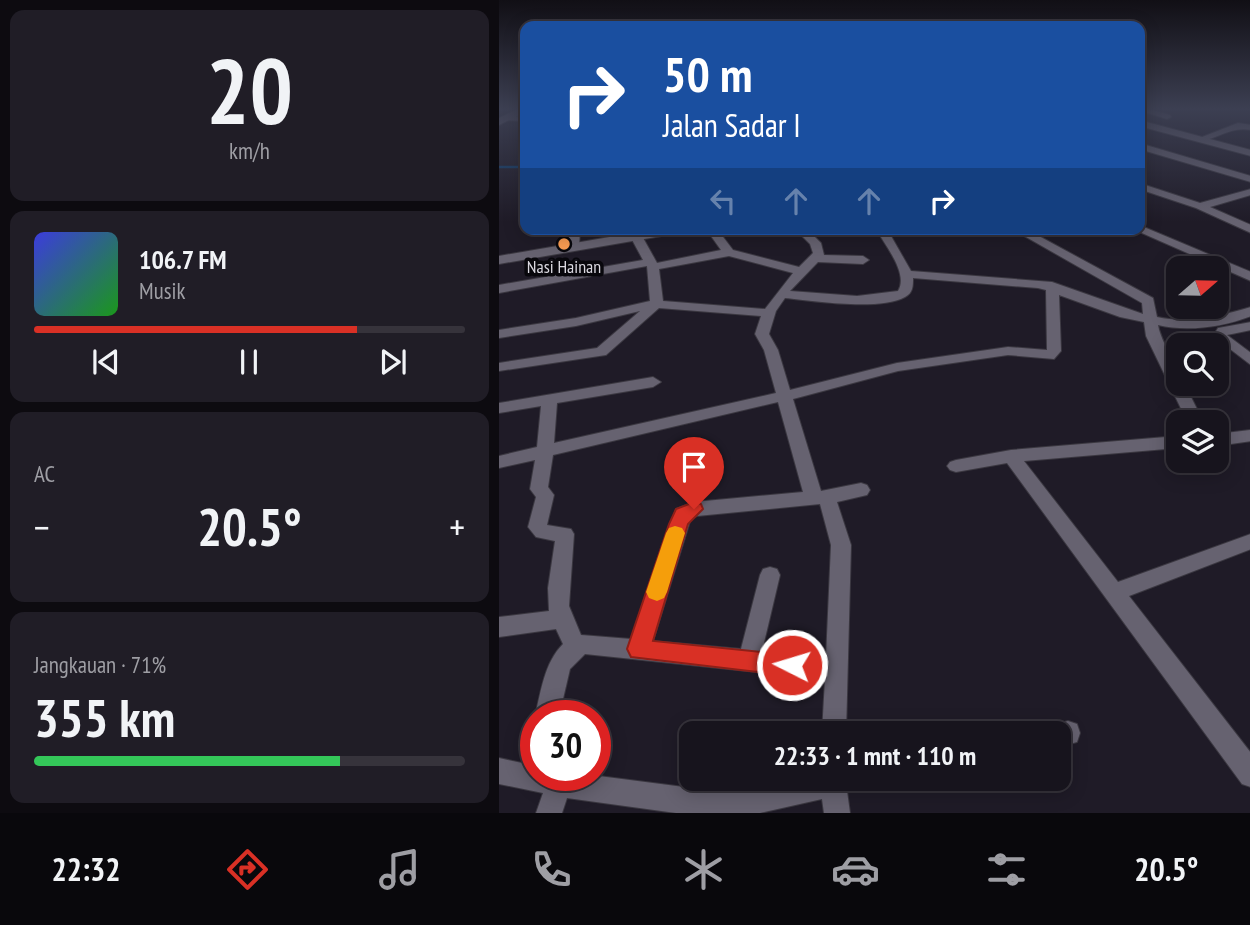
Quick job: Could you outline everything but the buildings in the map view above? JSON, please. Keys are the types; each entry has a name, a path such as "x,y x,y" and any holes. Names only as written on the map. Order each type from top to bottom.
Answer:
{"street":[{"path":"1225,146 1250,153"},
{"path":"1145,148 1250,179"},
{"path":"1145,188 1200,206 1250,230"},
{"path":"1200,206 1250,192"},
{"path":"1145,231 1250,277"},
{"path":"574,235 575,246"},
{"path":"499,260 641,235"},
{"path":"716,235 729,252"},
{"path":"806,235 818,248 819,253 781,294 762,334 771,350 784,396 820,498 841,545 834,721"},
{"path":"781,294 823,298 881,298 902,294 907,278 884,235"},
{"path":"1028,235 1148,301 1153,336 1190,410"},
{"path":"499,367 606,350 656,304 657,292 652,264 635,236"},
{"path":"499,289 729,252 801,271"},
{"path":"815,258 862,260"},
{"path":"907,278 995,279 1052,286 1125,314 1175,325 1233,318 1250,311"},
{"path":"499,462 897,367 1008,352 1049,356 1054,351 1052,286"},
{"path":"499,334 575,322 656,304 770,313"},
{"path":"1250,326 1223,331 1220,336 1250,361"},
{"path":"499,408 653,382"},
{"path":"549,400 550,418 539,489 545,495 537,527 543,532 564,534 558,608 572,635 574,646"},
{"path":"1229,438 1250,435"},
{"path":"956,467 1011,456 1166,443"},
{"path":"1011,456 1249,771"},
{"path":"639,649 683,514 694,509 820,498 861,490"},
{"path":"1113,593 1250,541"},
{"path":"749,662 770,575"},
{"path":"499,627 564,619"},
{"path":"551,700 557,675 567,654 574,646 584,644 835,669"},
{"path":"499,771 520,769"},
{"path":"549,813 557,791"},
{"path":"594,791 668,806 748,810 804,791"},
{"path":"837,791 837,813"}],"waterway":[{"path":"499,167 520,167"}],"slow traffic":[{"path":"657,592 675,533"}],"place":[{"name":"Nasi Hainan","path":"564,244"}],"route":[{"path":"694,509 683,514 678,524 639,649 792,665"}]}
